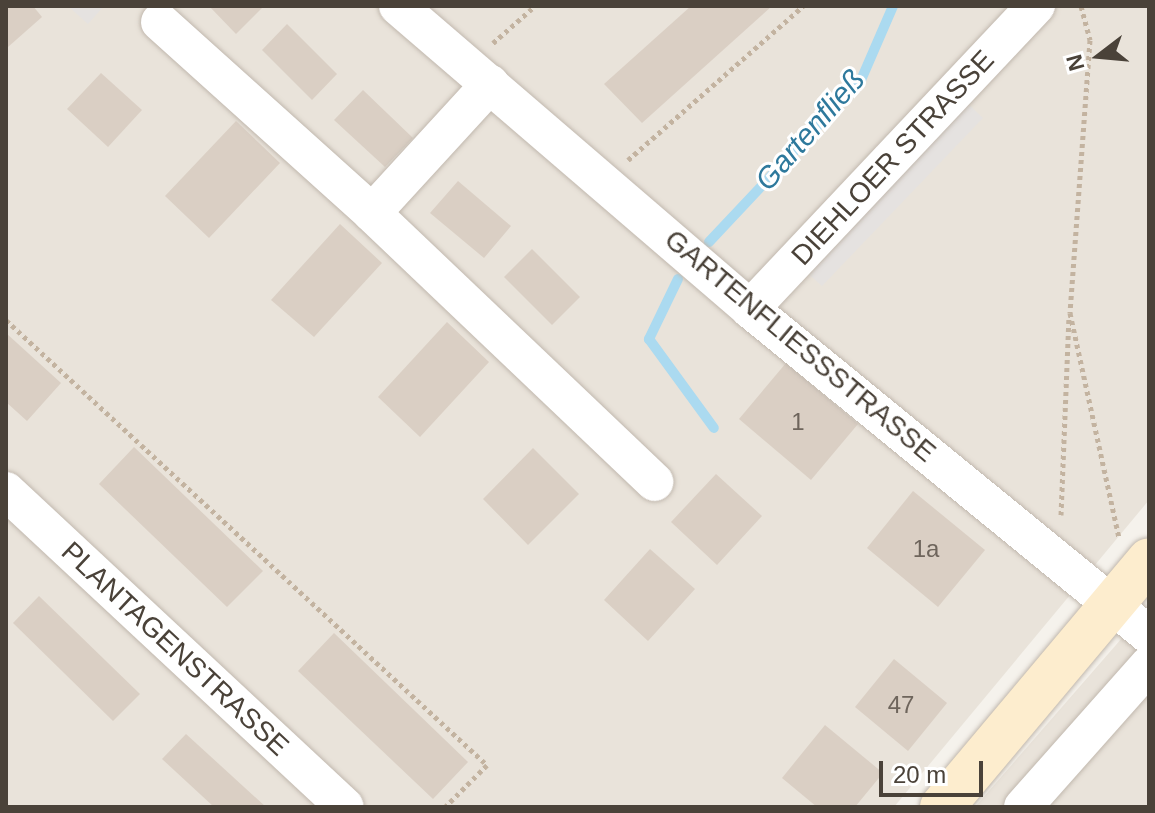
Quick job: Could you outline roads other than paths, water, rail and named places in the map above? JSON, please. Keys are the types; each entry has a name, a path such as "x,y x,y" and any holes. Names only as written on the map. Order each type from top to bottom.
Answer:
{"main road":[{"path":"942,807 1130,583"}],"street":[{"name":"GARTENFLIESSSTRASSE","path":"398,6 750,309 1063,561 1130,583 1149,635"},
{"name":"DIEHLOER STRASSE","path":"750,309 1036,6"},
{"path":"160,22 372,213 654,482"},
{"path":"372,213 479,75"},
{"name":"PLANTAGENSTRASSE","path":"6,491 345,807"},
{"path":"1023,807 1149,665"}],"waterway":[{"name":"Gartenfließ","path":"709,242 861,80 893,6"},
{"name":"Gartenfließ","path":"678,279 649,339 714,428"}]}
